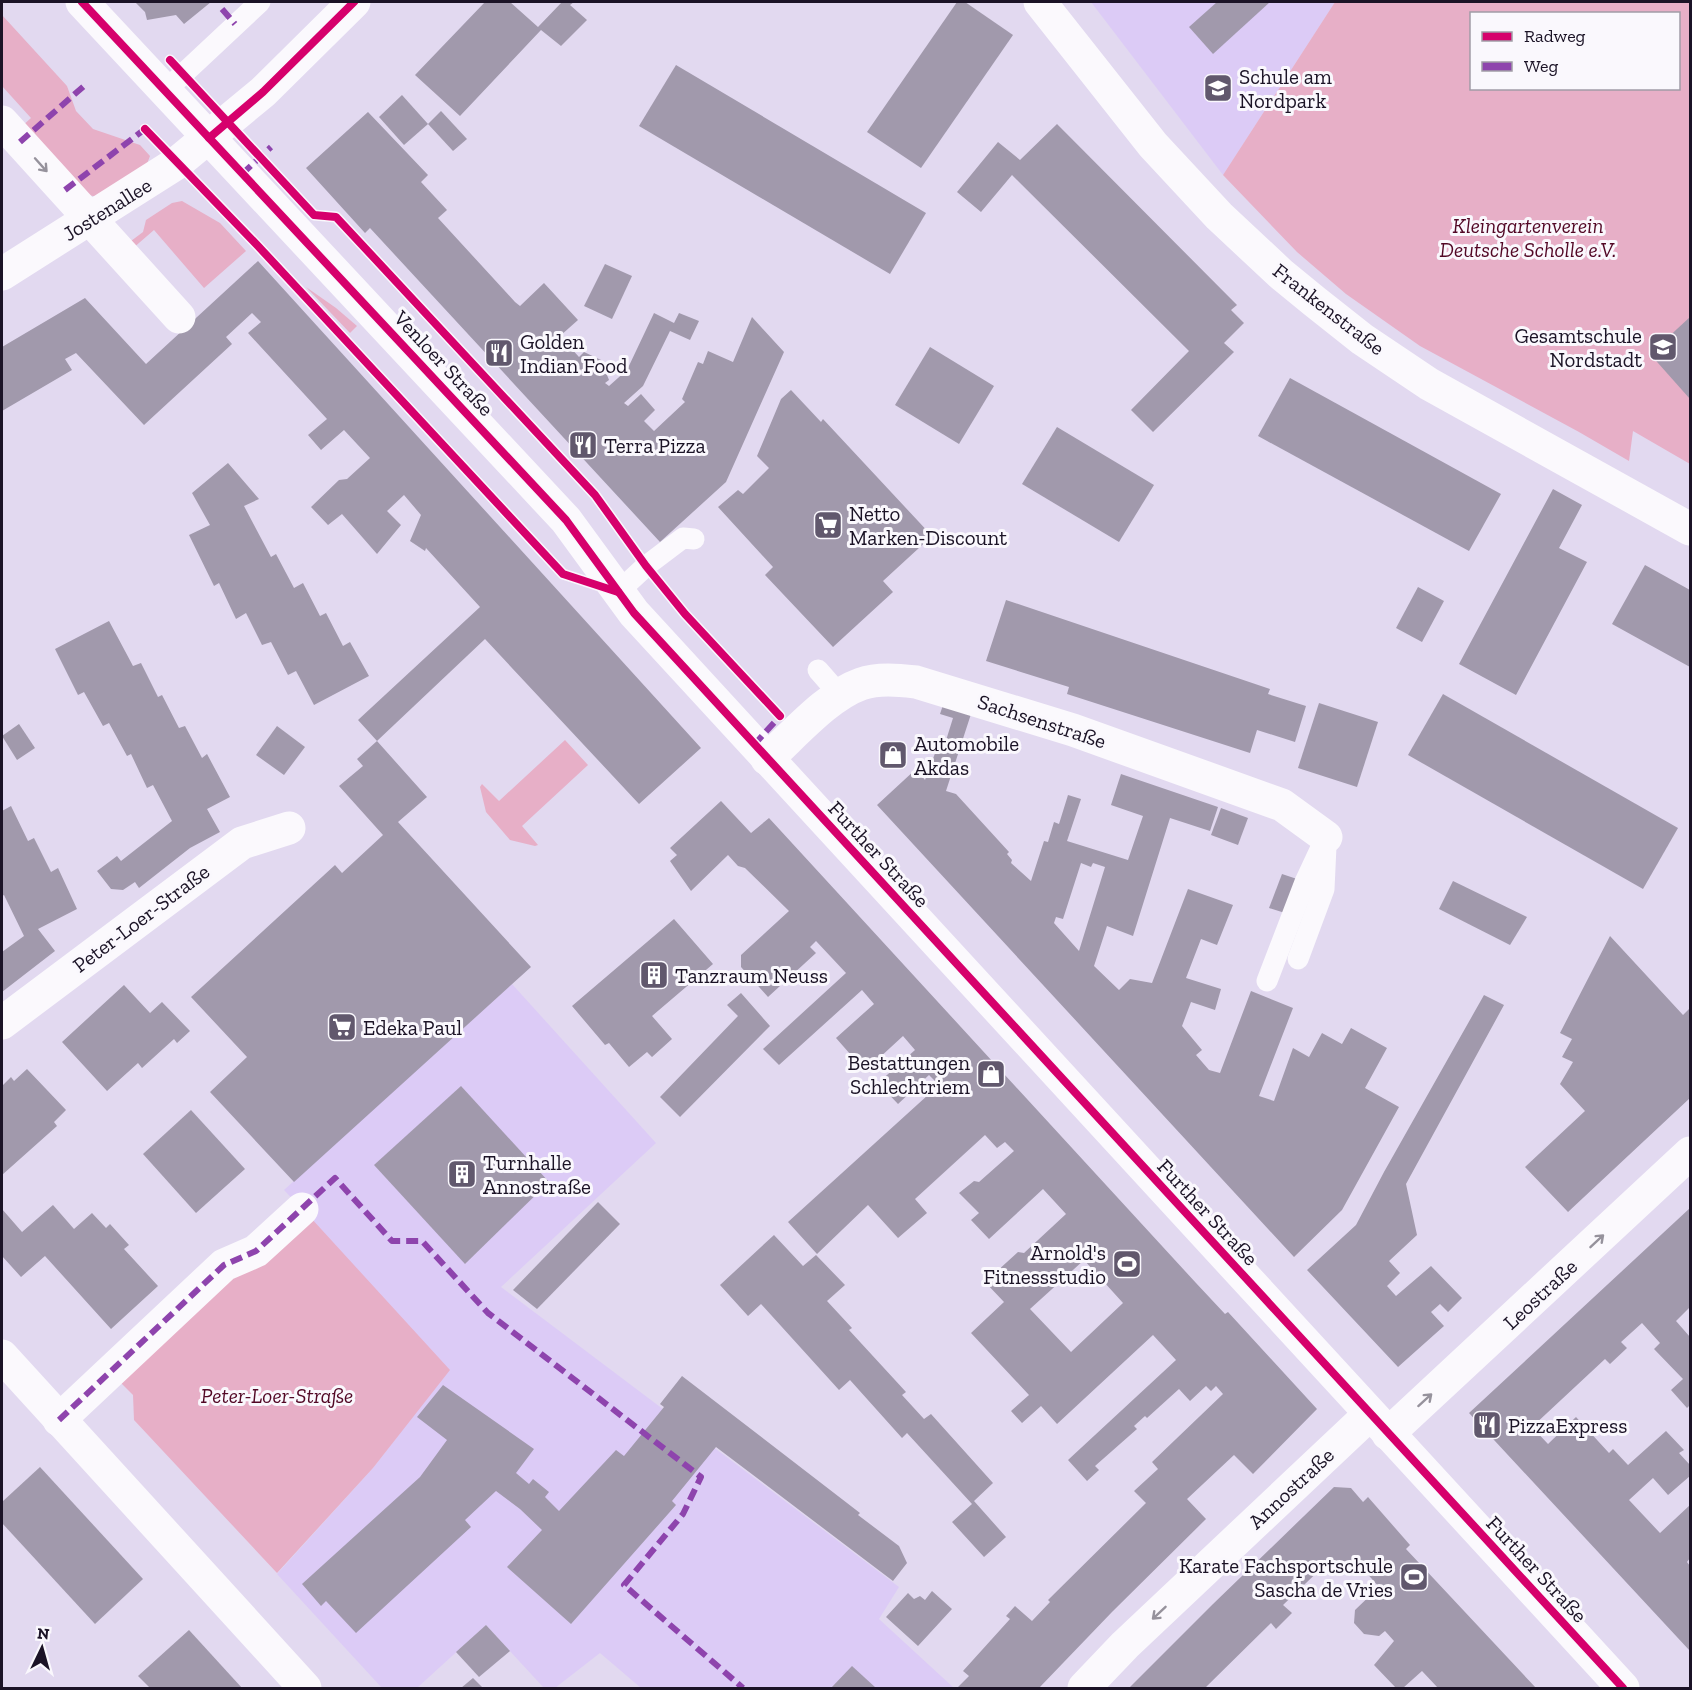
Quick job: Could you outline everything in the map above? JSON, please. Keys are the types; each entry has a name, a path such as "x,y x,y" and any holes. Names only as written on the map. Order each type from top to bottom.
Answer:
{"street":[{"name":"Venloer Straße","path":"82,2 566,520 634,613 767,759"},
{"name":"Jostenallee","path":"2,274 167,171 263,92 354,2"},
{"name":"Frankenstraße","path":"1040,2 1153,145 1220,216 1281,274 1314,301 1362,339 1428,384 1690,529"},
{"path":"2,122 179,317"},
{"name":"Sachsenstraße","path":"767,759 828,682 863,684 890,679 916,682 1073,729 1282,805 1326,837"},
{"name":"Further Straße","path":"767,759 1623,1689"},
{"name":"Peter-Loer-Straße","path":"2,1023 242,843 289,828"},
{"name":"Leostraße","path":"1379,1424 1690,1153"},
{"path":"59,1420 224,1265 256,1251 302,1209"},
{"path":"2,1356 305,1689"},
{"name":"Annostraße","path":"1084,1689 1133,1637 1379,1424"}],"lane":[{"path":"165,91 260,2"},
{"path":"618,592 646,566 683,538 694,539"},
{"path":"1298,959 1324,889 1326,837"},
{"path":"1267,981 1305,882 1326,837"}],"shaded area":[{"name":"Schule am Nordpark","path":"1091,2 1335,2 1223,175"},
{"path":"512,984 656,1143 501,1287 899,1587 879,1619 954,1688 641,1688 600,1653 555,1688 544,1688 486,1625 417,1688 382,1688 277,1574 373,1468 397,1437 302,1209 284,1190"}],"green space":[{"name":"Kleingartenverein Deutsche Scholle e.V.","path":"1335,2 1690,2 1690,464 1633,431 1629,461 1420,346 1346,294 1297,252 1223,175"},
{"path":"2,15 67,86 76,111 93,129 140,145 150,156 145,169 100,197 80,194 20,128 31,118 2,86"},
{"path":"182,201 220,223 246,251 204,288 154,230 132,249 127,244 143,232 146,220 172,203"},
{"path":"306,287 336,308 357,326 350,333"},
{"path":"565,740 588,765 522,826 538,845 510,840 486,812 480,787 482,784 499,801"},
{"name":"Peter-Loer-Straße","path":"311,1218 450,1370 373,1468 277,1573 134,1420 133,1395 117,1379 236,1269"}],"building":[{"path":"135,2 211,2 184,24 176,15 147,20 145,12"},
{"path":"485,2 510,2 538,27 562,2 574,2 570,5 587,20 561,46 541,30 460,116 415,75"},
{"path":"957,2 965,2 1013,35 921,168 867,132"},
{"name":"Schule am Nordpark","path":"1217,2 1270,2 1213,54 1189,27"},
{"path":"676,65 926,213 890,274 639,126"},
{"path":"402,95 428,124 404,145 379,117"},
{"path":"441,111 467,139 453,151 428,124"},
{"path":"368,112 428,175 421,182 447,210 438,218 515,302 520,306 544,283 578,320 560,336 579,357 584,352 601,360 609,380 605,383 609,386 627,370 654,313 674,323 679,313 699,321 690,340 670,331 643,386 624,403 628,406 641,394 655,410 644,421 654,431 685,402 682,399 698,362 703,364 708,351 733,362 752,317 784,352 726,482 660,542 370,228 365,233 306,168"},
{"path":"1057,124 1237,305 1231,310 1244,323 1224,343 1234,352 1153,432 1131,410 1189,351 1012,175 981,212 957,192 998,142 1020,160"},
{"path":"258,261 701,748 639,804 485,639 377,741 358,720 480,607 426,548 425,551 410,541 421,515 404,495 387,511 401,525 377,554 342,514 328,525 311,507 339,480 347,479 370,458 344,430 321,450 308,435 327,419 248,333 261,322 252,313 226,337 232,344 144,425 76,353 65,359 72,370 2,411 2,347 85,298 146,364"},
{"path":"605,264 632,276 612,319 584,306"},
{"path":"1690,317 1690,399 1650,354"},
{"path":"930,347 994,386 959,444 895,405"},
{"path":"1290,378 1501,494 1469,551 1258,436"},
{"name":"Netto Marken-Discount","path":"791,390 821,422 823,419 932,536 883,581 893,592 833,647 765,575 773,567 718,507 738,490 743,494 769,468 757,456 781,399"},
{"path":"1057,427 1154,485 1119,542 1022,484"},
{"path":"228,463 259,499 244,506 271,557 276,554 294,588 303,583 320,616 326,613 343,646 350,642 369,676 314,705 296,671 288,675 271,642 262,645 246,613 236,619 219,583 214,586 189,535 210,525 192,493"},
{"path":"1553,489 1582,505 1559,548 1587,562 1516,695 1459,664"},
{"path":"1645,565 1690,590 1690,667 1612,624"},
{"path":"1418,587 1444,601 1422,642 1396,628"},
{"path":"1006,600 1270,689 1268,694 1306,706 1295,742 1257,730 1250,753 1067,694 1069,687 986,661"},
{"path":"109,621 133,666 141,663 158,697 162,695 179,728 185,726 202,758 207,754 230,797 207,809 220,832 190,848 139,888 135,882 123,890 111,889 97,871 117,856 121,861 172,821 153,785 147,788 131,754 127,756 109,723 103,726 84,692 78,695 55,649"},
{"path":"1443,694 1678,828 1643,889 1408,755"},
{"path":"1319,703 1378,722 1357,787 1298,768"},
{"path":"943,705 971,714 946,791 956,794 1009,852 1007,854 1012,860 1011,863 1031,881 1044,841 1048,842 1054,822 1059,824 1068,795 1081,799 1067,841 1128,860 1143,816 1111,805 1121,774 1218,807 1210,831 1170,818 1133,936 1107,926 1094,966 1119,990 1130,979 1152,983 1188,889 1233,905 1217,945 1201,939 1186,978 1221,989 1215,1010 1191,1002 1182,1026 1202,1050 1196,1055 1209,1070 1220,1073 1251,991 1293,1008 1259,1096 1274,1101 1293,1048 1309,1057 1322,1033 1342,1044 1351,1028 1387,1048 1365,1088 1399,1107 1342,1210 1294,1257 877,805 916,769 925,780 937,748 943,750 953,718 940,714","holes":["1081,863 1091,867 1093,863 1105,867 1079,951 1054,923 1056,917 1063,919"]},
{"path":"19,724 35,748 17,760 2,736"},
{"path":"277,726 305,747 284,775 256,755"},
{"name":"Edeka Paul","path":"377,741 427,797 398,822 531,967 294,1182 210,1092 247,1057 191,997 335,865 342,873 383,835 339,786 363,766 357,759"},
{"path":"721,801 751,833 769,818 1196,1283 1225,1314 1228,1312 1317,1409 1253,1474 1234,1455 1187,1499 1206,1519 1039,1688 957,1688 969,1676 963,1671 1010,1619 1006,1616 1015,1606 1032,1621 1050,1602 1048,1600 1146,1503 1134,1491 1158,1469 1152,1462 1223,1394 1216,1386 1211,1391 1206,1386 1190,1401 1179,1389 1147,1418 1145,1416 1134,1426 1137,1429 1095,1466 1099,1470 1087,1481 1068,1460 1176,1360 1153,1335 1057,1424 1041,1406 1022,1423 1011,1411 1029,1395 971,1333 1004,1302 985,1282 1018,1252 1024,1253 1066,1214 1043,1189 989,1239 971,1220 979,1213 959,1193 974,1181 979,1182 1014,1151 1005,1142 997,1148 985,1135 915,1199 927,1213 898,1238 868,1205 817,1254 788,1222 939,1085 929,1075 898,1104 878,1083 915,1050 903,1036 865,1071 836,1038 874,1004 862,990 779,1065 763,1049 846,973 816,941 810,947 816,953 768,997 741,967 741,955 789,911 745,868 738,866 728,855 691,891 670,861 677,855 670,848","holes":["1084,1260 1123,1303 1071,1352 1030,1309"]},
{"path":"11,806 28,841 34,838 51,872 58,868 77,909 38,929 55,951 2,992 2,952 24,936 4,895 2,896 2,811"},
{"path":"1221,808 1248,818 1238,845 1211,835"},
{"path":"1282,874 1297,879 1285,913 1269,908"},
{"path":"1453,881 1527,917 1510,945 1439,909"},
{"name":"Tanzraum Neuss","path":"674,919 713,964 652,1016 672,1039 652,1057 647,1052 629,1067 609,1043 605,1045 572,1006"},
{"path":"1610,936 1683,1015 1690,1008 1690,1098 1568,1212 1525,1167 1585,1111 1560,1084 1573,1062 1562,1057 1572,1039 1560,1033"},
{"path":"124,985 150,1013 162,1002 190,1031 177,1043 174,1039 142,1068 138,1063 107,1091 62,1042"},
{"path":"741,993 770,1026 680,1117 660,1097 738,1016 727,1005"},
{"path":"1484,995 1504,1005 1406,1184 1417,1235 1389,1261 1400,1273 1387,1286 1396,1296 1431,1266 1462,1298 1448,1312 1440,1304 1431,1312 1444,1326 1398,1367 1307,1270 1356,1225"},
{"path":"27,1069 66,1110 54,1122 57,1126 2,1175 2,1086 11,1077 14,1081"},
{"name":"Turnhalle Annostraße","path":"461,1086 549,1182 465,1264 374,1165"},
{"path":"191,1110 245,1169 196,1213 143,1154"},
{"path":"598,1202 620,1224 537,1309 513,1290"},
{"path":"53,1205 74,1229 92,1213 106,1228 110,1224 129,1245 124,1249 158,1286 111,1329 45,1256 21,1277 2,1256 2,1209 22,1232"},
{"path":"1690,1208 1690,1307 1676,1321 1690,1337 1690,1405 1687,1408 1671,1390 1683,1379 1654,1349 1660,1343 1642,1323 1621,1342 1627,1348 1610,1364 1605,1359 1532,1427 1548,1444 1576,1417 1609,1453 1613,1449 1628,1465 1666,1431 1684,1450 1679,1453 1690,1465 1690,1476 1668,1495 1653,1478 1629,1500 1660,1533 1690,1505 1690,1558 1687,1562 1690,1566 1690,1651 1469,1413"},
{"path":"774,1235 803,1266 816,1255 845,1285 827,1301 852,1328 849,1330 906,1392 902,1395 924,1419 931,1414 993,1483 974,1501 1006,1537 984,1557 952,1522 972,1504 907,1433 902,1438 850,1380 839,1390 761,1304 748,1316 720,1285"},
{"path":"682,1376 860,1513 858,1515 899,1546 907,1563 893,1581 716,1447 672,1501 676,1505 571,1624 507,1567 542,1530 496,1491 465,1520 471,1527 356,1633 326,1601 321,1606 302,1584 420,1477 447,1440 417,1417 443,1385 534,1449 516,1473 529,1484 533,1479 549,1492 545,1497 559,1511 616,1450 624,1456 664,1407 660,1404"},
{"path":"40,1467 143,1579 95,1624 2,1523 2,1502"},
{"path":"1334,1487 1351,1488 1363,1502 1368,1497 1410,1545 1406,1549 1536,1688 1438,1688 1422,1671 1403,1688 1396,1688 1374,1665 1394,1641 1385,1631 1379,1636 1364,1634 1354,1623 1355,1610 1379,1587 1356,1561 1342,1573 1329,1561 1283,1605 1292,1613 1276,1629 1271,1623 1205,1688 1129,1688 1213,1604"},
{"path":"932,1591 952,1609 918,1646 886,1617 908,1593 914,1599 920,1596 925,1600"},
{"path":"486,1625 510,1651 479,1677 456,1652"},
{"path":"189,1630 242,1688 150,1688 138,1676"},
{"path":"852,1666 876,1688 831,1688"},
{"path":"473,1678 483,1688 461,1688"}],"marked path":[{"path":"222,9 235,24"},
{"path":"20,142 84,86"},
{"path":"65,190 145,129 147,131"},
{"path":"242,174 271,147"},
{"path":"754,745 780,716 776,712"},
{"path":"59,1420 224,1265 256,1251 335,1178 392,1241 422,1241 488,1313 701,1477 683,1514 624,1585 743,1688"}],"cycle path":[{"path":"82,2 566,520 634,613 1623,1688"},
{"path":"209,138 263,92 354,2"},
{"path":"170,60 314,215 336,217 595,495 646,566 685,614 780,716"},
{"path":"145,129 258,246 563,574 618,592"}],"place":[{"name":"Schule am Nordpark","path":"1218,88"},
{"name":"Gesamtschule Nordstadt","path":"1663,347"},
{"name":"Golden Indian Food","path":"499,353"},
{"name":"Terra Pizza","path":"583,445"},
{"name":"Netto Marken-Discount","path":"828,525"},
{"name":"Automobile Akdas","path":"893,755"},
{"name":"Tanzraum Neuss","path":"654,975"},
{"name":"Edeka Paul","path":"342,1027"},
{"name":"Bestattungen Schlechtriem","path":"991,1074"},
{"name":"Turnhalle Annostraße","path":"462,1174"},
{"name":"Arnold's Fitnessstudio","path":"1127,1264"},
{"name":"PizzaExpress","path":"1487,1425"},
{"name":"Karate Fachsportschule Sascha de Vries","path":"1414,1577"}]}
